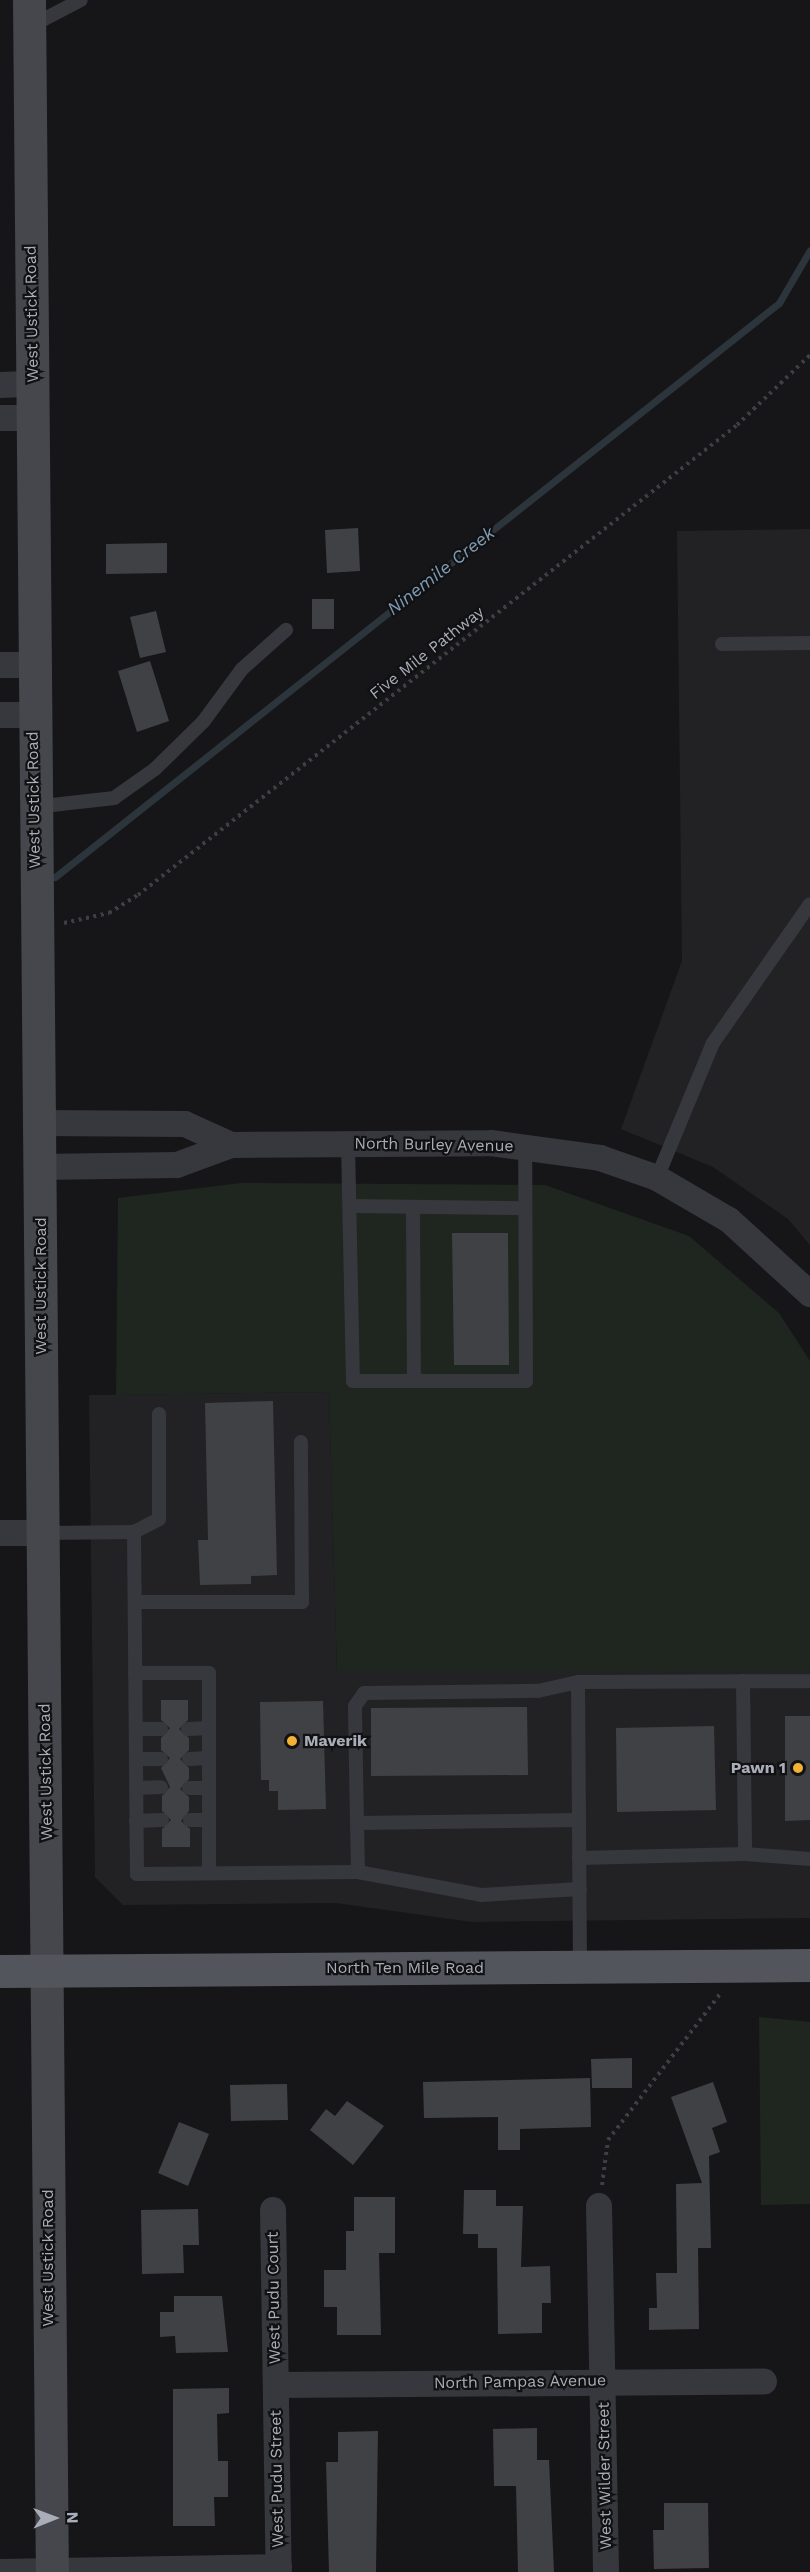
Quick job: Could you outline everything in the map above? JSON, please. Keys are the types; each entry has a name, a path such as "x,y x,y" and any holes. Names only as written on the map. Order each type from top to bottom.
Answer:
{"main road":[{"name":"West Ustick Road","path":"29,13 33,384 33,715 40,1167 52,2571"},
{"name":"North Ten Mile Road","path":"0,1971 810,1965"}],"street":[{"path":"0,385 33,384"},
{"path":"0,418 33,418"},
{"path":"0,665 33,665"},
{"path":"0,715 33,715"},
{"name":"North Burley Avenue","path":"39,1123 184,1124 231,1145"},
{"name":"North Burley Avenue","path":"40,1167 177,1165 231,1145 525,1146 600,1158 646,1174 729,1220 810,1294"},
{"path":"0,1533 43,1533"},
{"name":"West Wilder Street","path":"599,2206 606,2572"},
{"name":"West Pudu Court","path":"273,2210 276,2385"},
{"name":"North Pampas Avenue","path":"276,2385 603,2380 764,2382"},
{"name":"West Pudu Street","path":"276,2385 279,2570"},
{"path":"0,2572 279,2570"}],"lane":[{"path":"29,13 81,0"},
{"path":"34,807 114,798 155,769 203,722 242,669 286,630"},
{"path":"722,644 810,643"},
{"path":"646,1174 713,1043 810,904"},
{"path":"348,1144 353,1381 526,1381 525,1146"},
{"path":"350,1206 525,1208"},
{"path":"413,1207 414,1381"},
{"path":"43,1533 134,1532 159,1519 159,1414"},
{"path":"135,1602 302,1602 302,1442"},
{"path":"134,1532 137,1874 358,1872 481,1895 580,1889"},
{"path":"135,1673 209,1673 209,1873"},
{"path":"743,1681 745,1854"},
{"path":"358,1872 355,1706 364,1694 538,1691 578,1682 810,1681"},
{"path":"578,1682 580,1967"},
{"path":"188,1728 209,1728"},
{"path":"136,1729 161,1729"},
{"path":"189,1759 209,1758"},
{"path":"136,1759 161,1759"},
{"path":"136,1788 162,1787"},
{"path":"189,1788 209,1788"},
{"path":"136,1821 162,1820"},
{"path":"190,1820 208,1820"},
{"path":"357,1823 579,1820"},
{"path":"579,1858 745,1854 810,1859"}],"path":[{"name":"Five Mile Pathway","path":"36,923 81,923 138,895 737,425 810,355"},
{"path":"599,2206 608,2140 722,1991 732,1966"}],"shaded area":[{"path":"810,529 810,1245 788,1219 713,1167 621,1129 682,961 677,531"},
{"path":"241,1183 545,1185 689,1236 779,1313 810,1361 810,1671 337,1671 329,1392 116,1395 118,1198"},
{"path":"329,1392 337,1671 810,1671 810,1918 472,1922 336,1903 123,1905 95,1877 89,1395"},
{"path":"759,2017 810,2022 810,2204 761,2205"}],"building":[{"path":"358,528 360,571 327,573 325,530"},
{"path":"167,543 167,573 106,574 106,544"},
{"path":"312,599 334,599 334,629 312,629"},
{"path":"156,611 166,652 140,658 130,617"},
{"path":"150,661 169,721 137,732 118,671"},
{"path":"452,1233 508,1233 509,1365 454,1365"},
{"path":"273,1401 277,1575 251,1576 251,1584 200,1585 198,1540 208,1540 205,1403"},
{"path":"161,1700 188,1700 188,1720 179,1729 189,1738 189,1750 180,1759 189,1768 189,1779 180,1789 189,1797 189,1811 181,1821 190,1829 190,1847 162,1847 162,1829 171,1820 162,1811 162,1796 170,1787 161,1768 170,1758 161,1750 161,1738 170,1728 161,1720"},
{"name":"Maverik","path":"323,1701 326,1809 278,1810 278,1791 269,1791 269,1780 261,1780 260,1702"},
{"path":"527,1707 528,1775 371,1776 371,1708"},
{"name":"Pawn 1","path":"785,1716 810,1716 810,1820 785,1821"},
{"path":"714,1726 716,1810 617,1812 616,1728"},
{"path":"632,2058 632,2088 592,2088 591,2059"},
{"path":"590,2078 591,2127 520,2129 520,2150 498,2150 498,2117 424,2118 423,2082"},
{"path":"713,2082 727,2122 712,2128 720,2152 709,2156 711,2248 698,2248 699,2329 649,2330 649,2308 657,2308 656,2273 677,2273 676,2184 702,2183 671,2097"},
{"path":"287,2084 288,2120 231,2121 230,2085"},
{"path":"347,2101 384,2126 353,2165 310,2130 326,2109 335,2116"},
{"path":"179,2122 209,2134 188,2186 158,2173"},
{"path":"464,2190 496,2190 496,2206 523,2206 521,2267 550,2266 551,2303 542,2303 542,2333 498,2334 497,2248 478,2248 478,2234 463,2234"},
{"path":"354,2197 395,2197 395,2253 379,2253 381,2335 337,2335 337,2307 324,2307 324,2270 346,2270 346,2231 354,2231"},
{"path":"198,2209 199,2245 183,2245 184,2273 142,2274 141,2210"},
{"path":"174,2296 222,2296 228,2352 176,2353 175,2336 160,2337 160,2312 174,2312"},
{"path":"229,2388 229,2413 217,2414 218,2461 228,2461 228,2497 214,2497 215,2526 173,2526 173,2389"},
{"path":"537,2428 537,2460 549,2460 554,2572 518,2572 516,2486 494,2486 493,2429"},
{"path":"378,2431 376,2572 329,2572 326,2462 338,2462 338,2432"},
{"path":"664,2503 708,2503 709,2568 654,2569 653,2530 664,2530"}],"waterway":[{"name":"Ninemile Creek","path":"55,877 779,303 810,250"}],"place":[{"name":"Maverik","path":"292,1741"},
{"name":"Pawn 1","path":"798,1768"}]}
